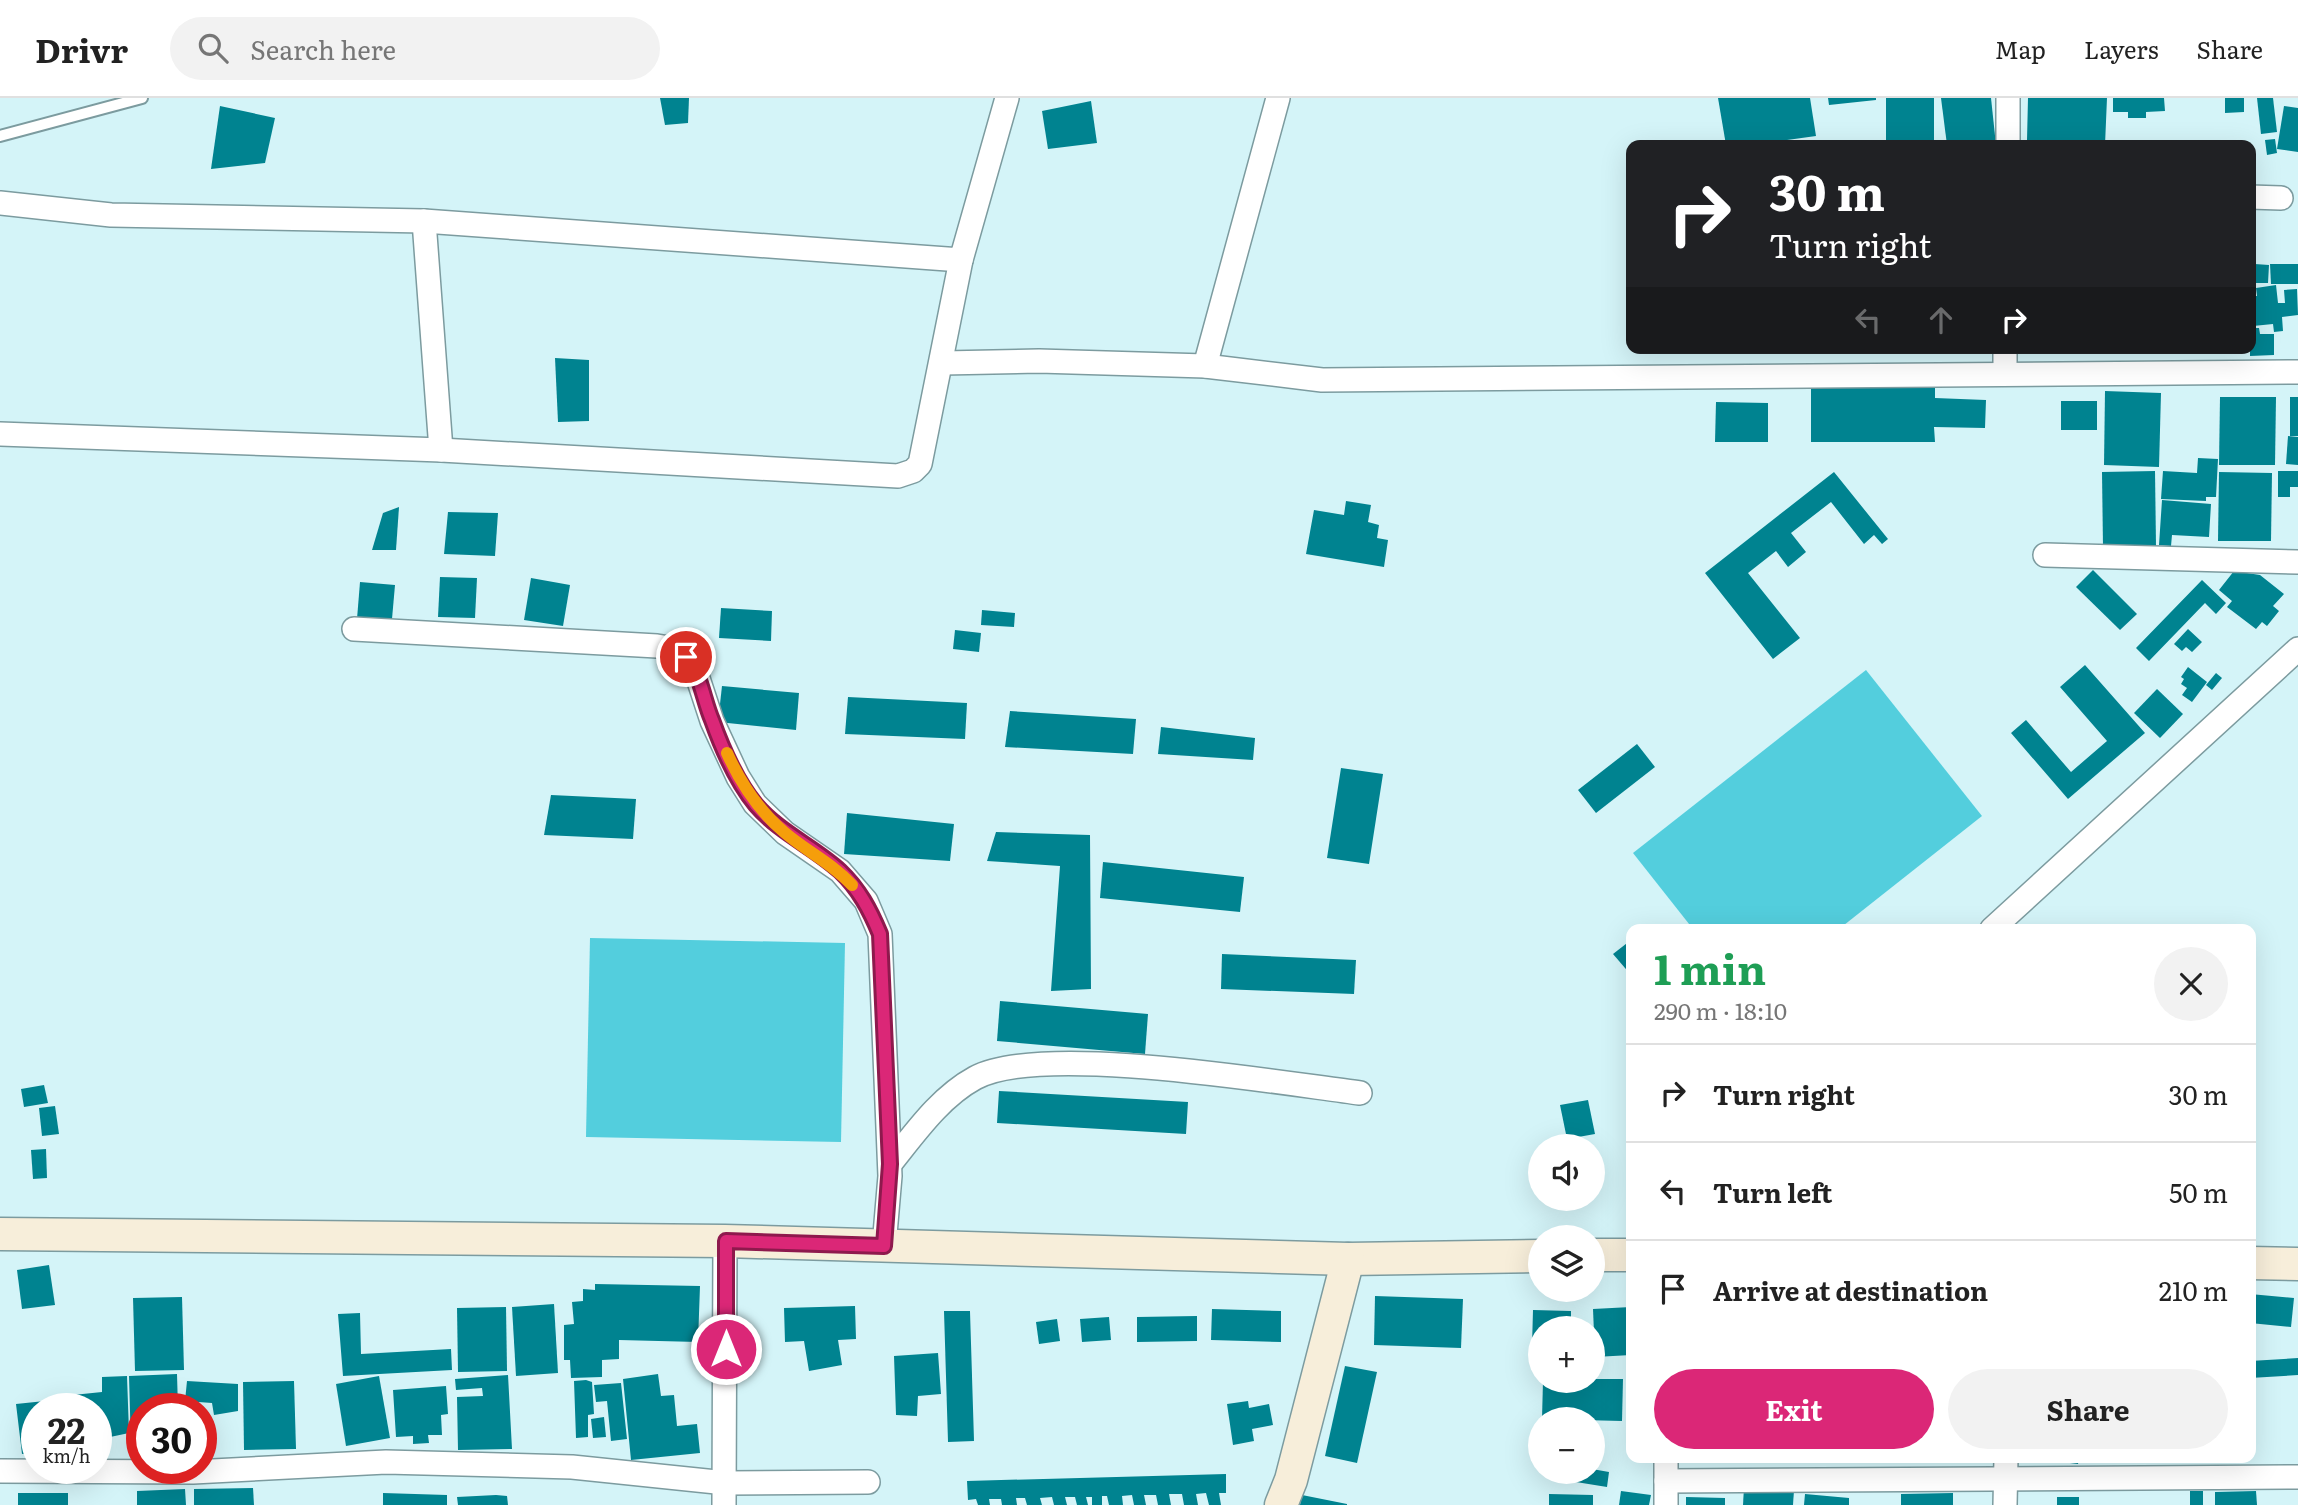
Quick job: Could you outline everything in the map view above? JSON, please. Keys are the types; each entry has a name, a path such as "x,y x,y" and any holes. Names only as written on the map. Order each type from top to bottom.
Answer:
{"street":[{"path":"0,434 440,450 898,476 913,471 920,464 943,363 961,260 1007,98"},
{"path":"1205,366 1278,98"},
{"path":"2008,98 2008,140"},
{"path":"2256,197 2281,198"},
{"path":"0,203 111,215 424,221 961,260"},
{"path":"424,221 440,450"},
{"path":"2005,354 2005,373"},
{"path":"943,363 1039,361 1205,366 1322,380 2298,372"},
{"path":"2045,555 2298,562"},
{"path":"354,629 657,646 675,649 694,666 712,721 755,804 785,833 840,871 866,901 880,934 890,1164 884,1246"},
{"path":"1997,924 2298,649"},
{"path":"890,1164 933,1111 976,1077 1012,1066 1080,1063 1360,1093"},
{"path":"0,1234 726,1241 1348,1259 1528,1256"},
{"path":"725,1494 726,1241"},
{"path":"1605,1255 1626,1255"},
{"path":"1281,1505 1291,1480 1348,1259"},
{"path":"2256,1263 2298,1264"},
{"path":"0,1471 193,1472 386,1462 572,1467 725,1494 868,1482"},
{"path":"1666,1463 1666,1505"},
{"path":"1666,1481 2006,1468 2298,1477"},
{"path":"2006,1468 2006,1505"}],"lane":[{"path":"0,136 142,98"}],"shaded area":[{"path":"1866,670 1982,816 1845,924 1689,924 1633,853"},
{"path":"590,938 845,943 841,1142 586,1137"}],"building":[{"path":"660,98 689,98 688,123 665,125"},
{"path":"1718,98 1810,98 1816,136 1788,140 1725,140"},
{"path":"1828,98 1876,98 1876,100 1829,105"},
{"path":"1886,98 1934,98 1934,140 1886,140"},
{"path":"1941,98 1991,98 1995,140 1946,140"},
{"path":"2028,98 2107,98 2105,140 2027,140"},
{"path":"2113,98 2164,98 2165,111 2146,112 2146,118 2128,118 2128,112 2113,112"},
{"path":"2225,98 2244,98 2244,112 2225,113"},
{"path":"2257,98 2273,98 2277,132 2261,134"},
{"path":"1091,101 1097,143 1048,149 1042,111"},
{"path":"220,106 275,118 265,163 211,169"},
{"path":"2284,106 2298,108 2298,152 2277,149"},
{"path":"2275,139 2277,153 2267,155 2265,140"},
{"path":"2256,264 2269,265 2268,283 2256,283"},
{"path":"2270,264 2298,264 2298,284 2271,284"},
{"path":"2276,285 2278,303 2285,303 2284,290 2297,289 2298,315 2282,317 2283,331 2274,332 2273,324 2256,326 2256,288"},
{"path":"2256,328 2259,328 2260,334 2274,334 2274,355 2250,356 2256,354"},
{"path":"555,358 589,360 589,421 558,422"},
{"path":"1935,385 1935,398 1986,400 1985,428 1934,427 1935,442 1811,442 1811,386"},
{"path":"2105,391 2161,393 2159,467 2104,465"},
{"path":"2220,397 2276,397 2275,465 2219,465"},
{"path":"2290,397 2298,397 2298,436 2290,436"},
{"path":"2061,401 2097,401 2097,430 2061,430"},
{"path":"1716,402 1768,403 1768,442 1715,442"},
{"path":"2288,436 2298,437 2298,465 2286,464"},
{"path":"2198,458 2218,459 2216,497 2206,497 2206,501 2161,499 2163,471 2197,473"},
{"path":"2155,471 2156,546 2103,547 2102,472"},
{"path":"2278,471 2298,471 2298,487 2290,487 2290,497 2278,497"},
{"path":"1834,472 1888,539 1882,544 1874,535 1864,544 1831,502 1791,533 1806,552 1788,567 1776,551 1748,573 1800,638 1773,659 1705,573"},
{"path":"2219,472 2272,473 2271,541 2218,541"},
{"path":"2162,500 2211,504 2209,537 2172,535 2171,546 2159,545"},
{"path":"1346,501 1371,505 1368,522 1379,525 1377,538 1388,540 1384,567 1306,554 1314,510 1344,515"},
{"path":"399,507 396,550 372,550 383,513"},
{"path":"448,512 498,513 495,556 444,554"},
{"path":"2093,570 2137,614 2120,630 2076,587"},
{"path":"2234,571 2260,575 2284,594 2273,606 2279,611 2267,626 2262,622 2256,629 2227,607 2232,601 2219,590"},
{"path":"440,577 477,578 475,618 438,617"},
{"path":"531,578 570,585 563,626 524,620"},
{"path":"2202,580 2226,603 2216,614 2205,603 2149,661 2136,648"},
{"path":"360,582 395,585 392,619 357,619"},
{"path":"721,608 772,611 771,641 719,638"},
{"path":"982,610 1015,613 1014,627 981,625"},
{"path":"2188,629 2202,642 2192,652 2186,647 2182,651 2174,644"},
{"path":"955,630 981,633 979,652 953,649"},
{"path":"2085,665 2145,733 2068,799 2011,733 2026,720 2071,772 2107,741 2060,687"},
{"path":"2188,667 2207,682 2192,702 2182,695 2187,688 2181,684 2184,679 2181,677"},
{"path":"2216,673 2222,678 2212,690 2206,685"},
{"path":"722,686 799,693 796,730 718,722"},
{"path":"2157,689 2183,714 2160,738 2134,713"},
{"path":"848,697 967,703 965,739 845,734"},
{"path":"1010,711 1136,719 1133,754 1005,747"},
{"path":"1161,727 1255,738 1253,760 1158,754"},
{"path":"1637,744 1655,767 1596,813 1578,790"},
{"path":"1341,768 1383,774 1369,864 1327,858"},
{"path":"551,795 636,799 633,839 544,835"},
{"path":"847,813 954,824 950,861 844,854"},
{"path":"996,832 1090,835 1091,989 1051,991 1060,866 987,861"},
{"path":"1103,862 1244,877 1240,912 1100,898"},
{"path":"1626,944 1626,969 1613,954"},
{"path":"1222,954 1356,960 1354,994 1221,989"},
{"path":"1000,1001 1148,1014 1145,1054 997,1041"},
{"path":"44,1085 48,1103 24,1107 21,1089"},
{"path":"999,1091 1188,1102 1186,1134 997,1123"},
{"path":"1588,1100 1595,1134 1566,1134 1560,1105"},
{"path":"55,1106 59,1134 42,1136 39,1108"},
{"path":"46,1149 47,1178 33,1179 31,1150"},
{"path":"49,1265 55,1305 22,1309 17,1270"},
{"path":"595,1284 700,1286 698,1342 619,1340 619,1359 602,1360 602,1377 571,1378 570,1360 564,1360 564,1325 574,1324 572,1302 583,1301 583,1289 595,1290"},
{"path":"2256,1295 2294,1298 2291,1327 2256,1324"},
{"path":"1375,1296 1463,1299 1461,1348 1374,1345"},
{"path":"182,1297 184,1370 135,1371 133,1298"},
{"path":"554,1304 558,1373 516,1376 512,1307"},
{"path":"855,1306 856,1339 838,1340 842,1365 809,1371 804,1341 785,1342 784,1308"},
{"path":"506,1307 507,1371 458,1372 457,1308"},
{"path":"1626,1307 1626,1355 1605,1356 1605,1316 1593,1316 1593,1309"},
{"path":"1212,1309 1281,1311 1281,1342 1211,1340"},
{"path":"1533,1310 1571,1311 1571,1316 1533,1316"},
{"path":"944,1311 970,1311 974,1441 948,1442"},
{"path":"360,1313 361,1354 451,1349 452,1370 343,1376 338,1314"},
{"path":"1197,1316 1197,1341 1137,1342 1137,1317"},
{"path":"1109,1317 1111,1340 1082,1342 1080,1319"},
{"path":"1057,1319 1060,1341 1039,1344 1036,1322"},
{"path":"938,1353 941,1394 918,1396 917,1416 896,1415 894,1356"},
{"path":"2298,1358 2298,1375 2256,1378 2256,1361"},
{"path":"1345,1366 1377,1372 1357,1463 1325,1456"},
{"path":"177,1374 178,1393 129,1393 129,1376"},
{"path":"658,1374 661,1396 674,1395 677,1426 697,1424 700,1453 631,1460 623,1379"},
{"path":"508,1375 512,1449 458,1450 457,1397 483,1396 482,1388 456,1390 455,1379"},
{"path":"127,1376 126,1434 112,1437 112,1393 92,1393 102,1392 102,1377"},
{"path":"379,1376 390,1438 346,1446 336,1384"},
{"path":"1605,1379 1623,1379 1622,1421 1605,1421 1605,1407 1542,1407 1543,1393 1605,1393"},
{"path":"187,1381 238,1384 238,1411 217,1414 217,1393 186,1393"},
{"path":"294,1381 296,1449 244,1450 243,1382"},
{"path":"574,1381 592,1382 594,1414 588,1415 588,1437 576,1438"},
{"path":"621,1383 627,1439 611,1441 607,1401 596,1402 594,1385"},
{"path":"446,1386 448,1414 441,1415 442,1435 428,1435 429,1443 413,1444 413,1436 396,1437 393,1390"},
{"path":"1248,1401 1249,1408 1269,1404 1273,1425 1252,1429 1254,1441 1233,1445 1227,1404"},
{"path":"21,1403 21,1446 16,1404"},
{"path":"604,1417 606,1437 593,1438 591,1419"},
{"path":"1605,1471 1609,1472 1607,1487 1588,1484 1605,1484"},
{"path":"1226,1474 1226,1493 1219,1493 1221,1505 1209,1505 1206,1493 1196,1494 1198,1505 1184,1505 1182,1494 1169,1494 1171,1505 1158,1505 1156,1495 1144,1495 1146,1505 1134,1505 1132,1495 1122,1496 1123,1505 1109,1505 1107,1496 1102,1496 1102,1505 1092,1505 1092,1497 1086,1497 1088,1505 1077,1505 1075,1497 1065,1497 1067,1505 1054,1505 1052,1497 1040,1498 1042,1505 1027,1505 1025,1498 1016,1498 1017,1505 1002,1505 1001,1499 989,1499 990,1505 978,1505 976,1499 968,1500 967,1481"},
{"path":"1744,1487 1794,1490 1793,1505 1743,1505"},
{"path":"253,1488 254,1505 194,1505 194,1489"},
{"path":"185,1489 186,1505 137,1505 137,1491"},
{"path":"1621,1491 1651,1495 1649,1505 1619,1505"},
{"path":"2190,1491 2203,1491 2203,1505 2190,1505"},
{"path":"2256,1491 2257,1505 2215,1505 2215,1492"},
{"path":"18,1493 68,1493 68,1505 18,1505"},
{"path":"383,1493 447,1495 447,1505 383,1505"},
{"path":"1953,1493 1953,1505 1901,1505 1901,1494"},
{"path":"1549,1494 1593,1495 1593,1505 1549,1505"},
{"path":"1805,1494 1849,1498 1849,1505 1804,1505"},
{"path":"1302,1495 1347,1504 1347,1505 1300,1505"},
{"path":"507,1496 508,1505 458,1505 457,1497"},
{"path":"1686,1497 1725,1498 1725,1505 1686,1505"},
{"path":"2057,1497 2079,1497 2079,1505 2057,1505"}],"slow traffic":[{"path":"727,753 755,804 785,833 840,871 852,885"}],"route":[{"path":"686,657 694,666 712,721 729,758 755,804 785,833 840,871 866,901 880,934 890,1164 884,1246 726,1241 726,1349"}]}
